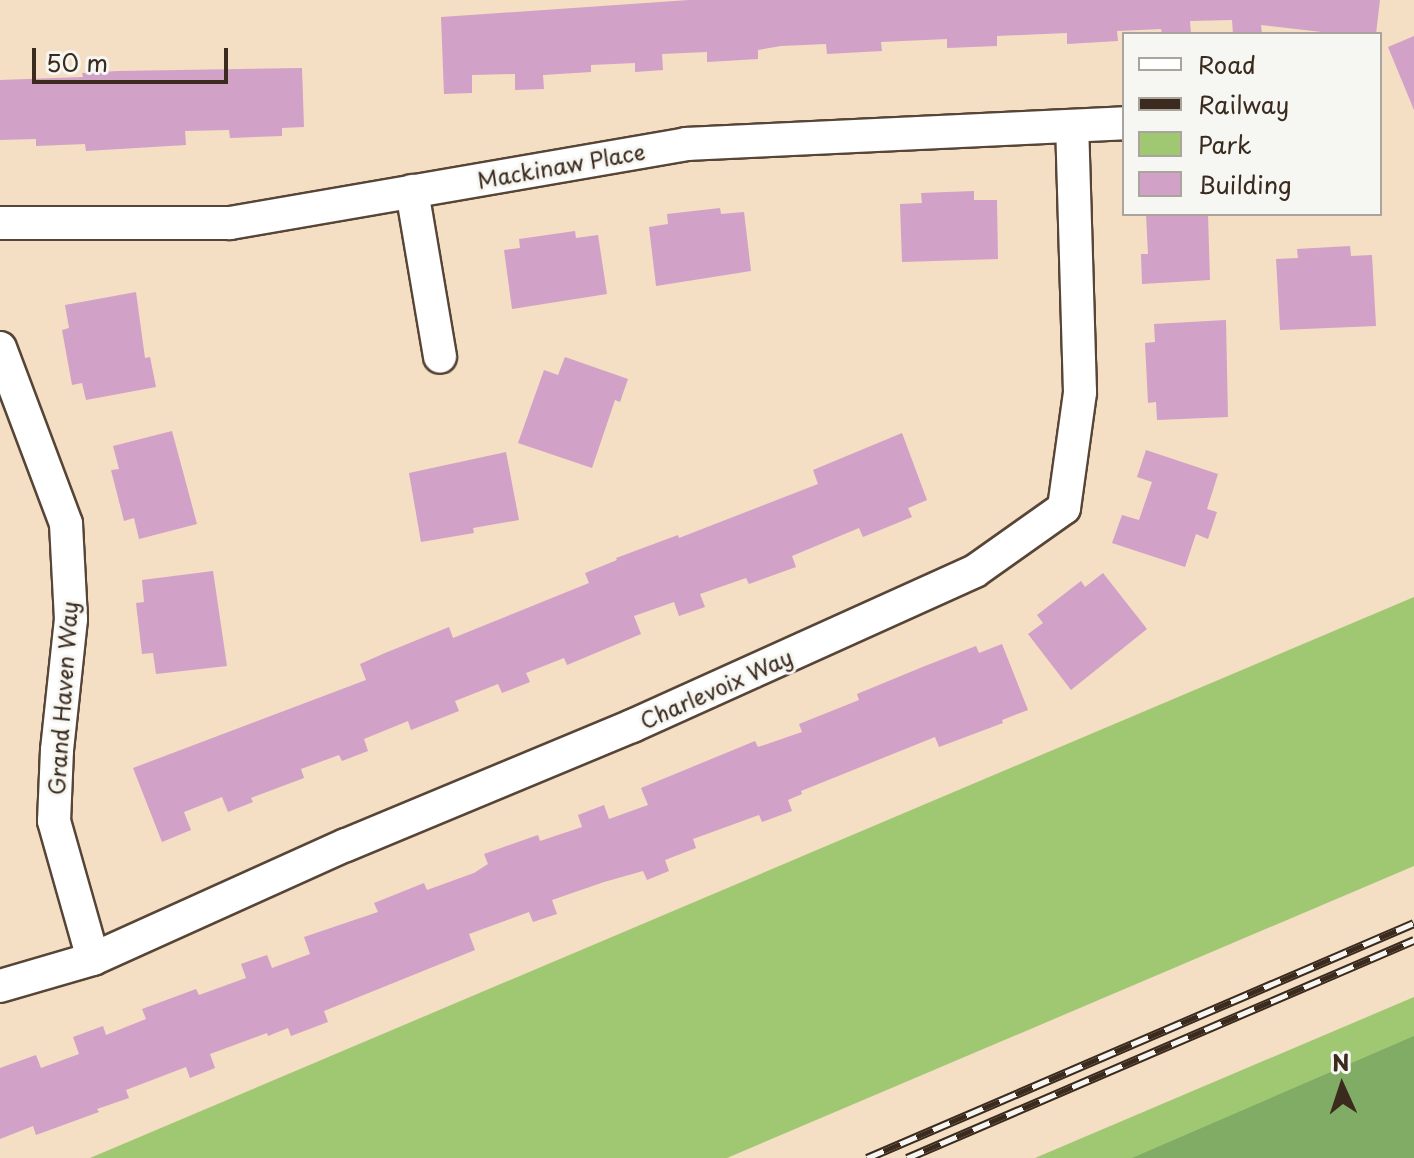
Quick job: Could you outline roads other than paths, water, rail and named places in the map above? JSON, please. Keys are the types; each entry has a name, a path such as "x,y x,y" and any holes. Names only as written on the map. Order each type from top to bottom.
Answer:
{"street":[{"name":"Mackinaw Place","path":"0,223 230,223 686,144 1122,123"},
{"name":"Charlevoix Way","path":"0,986 93,959 346,845 632,726 975,571 1064,508 1080,392 1072,126"},
{"path":"412,191 440,357"},
{"name":"Grand Haven Way","path":"0,348 66,524 71,619 57,750 54,821 93,959"}],"railway":[{"path":"867,1158 1414,923"},
{"path":"907,1158 1414,940"}]}
